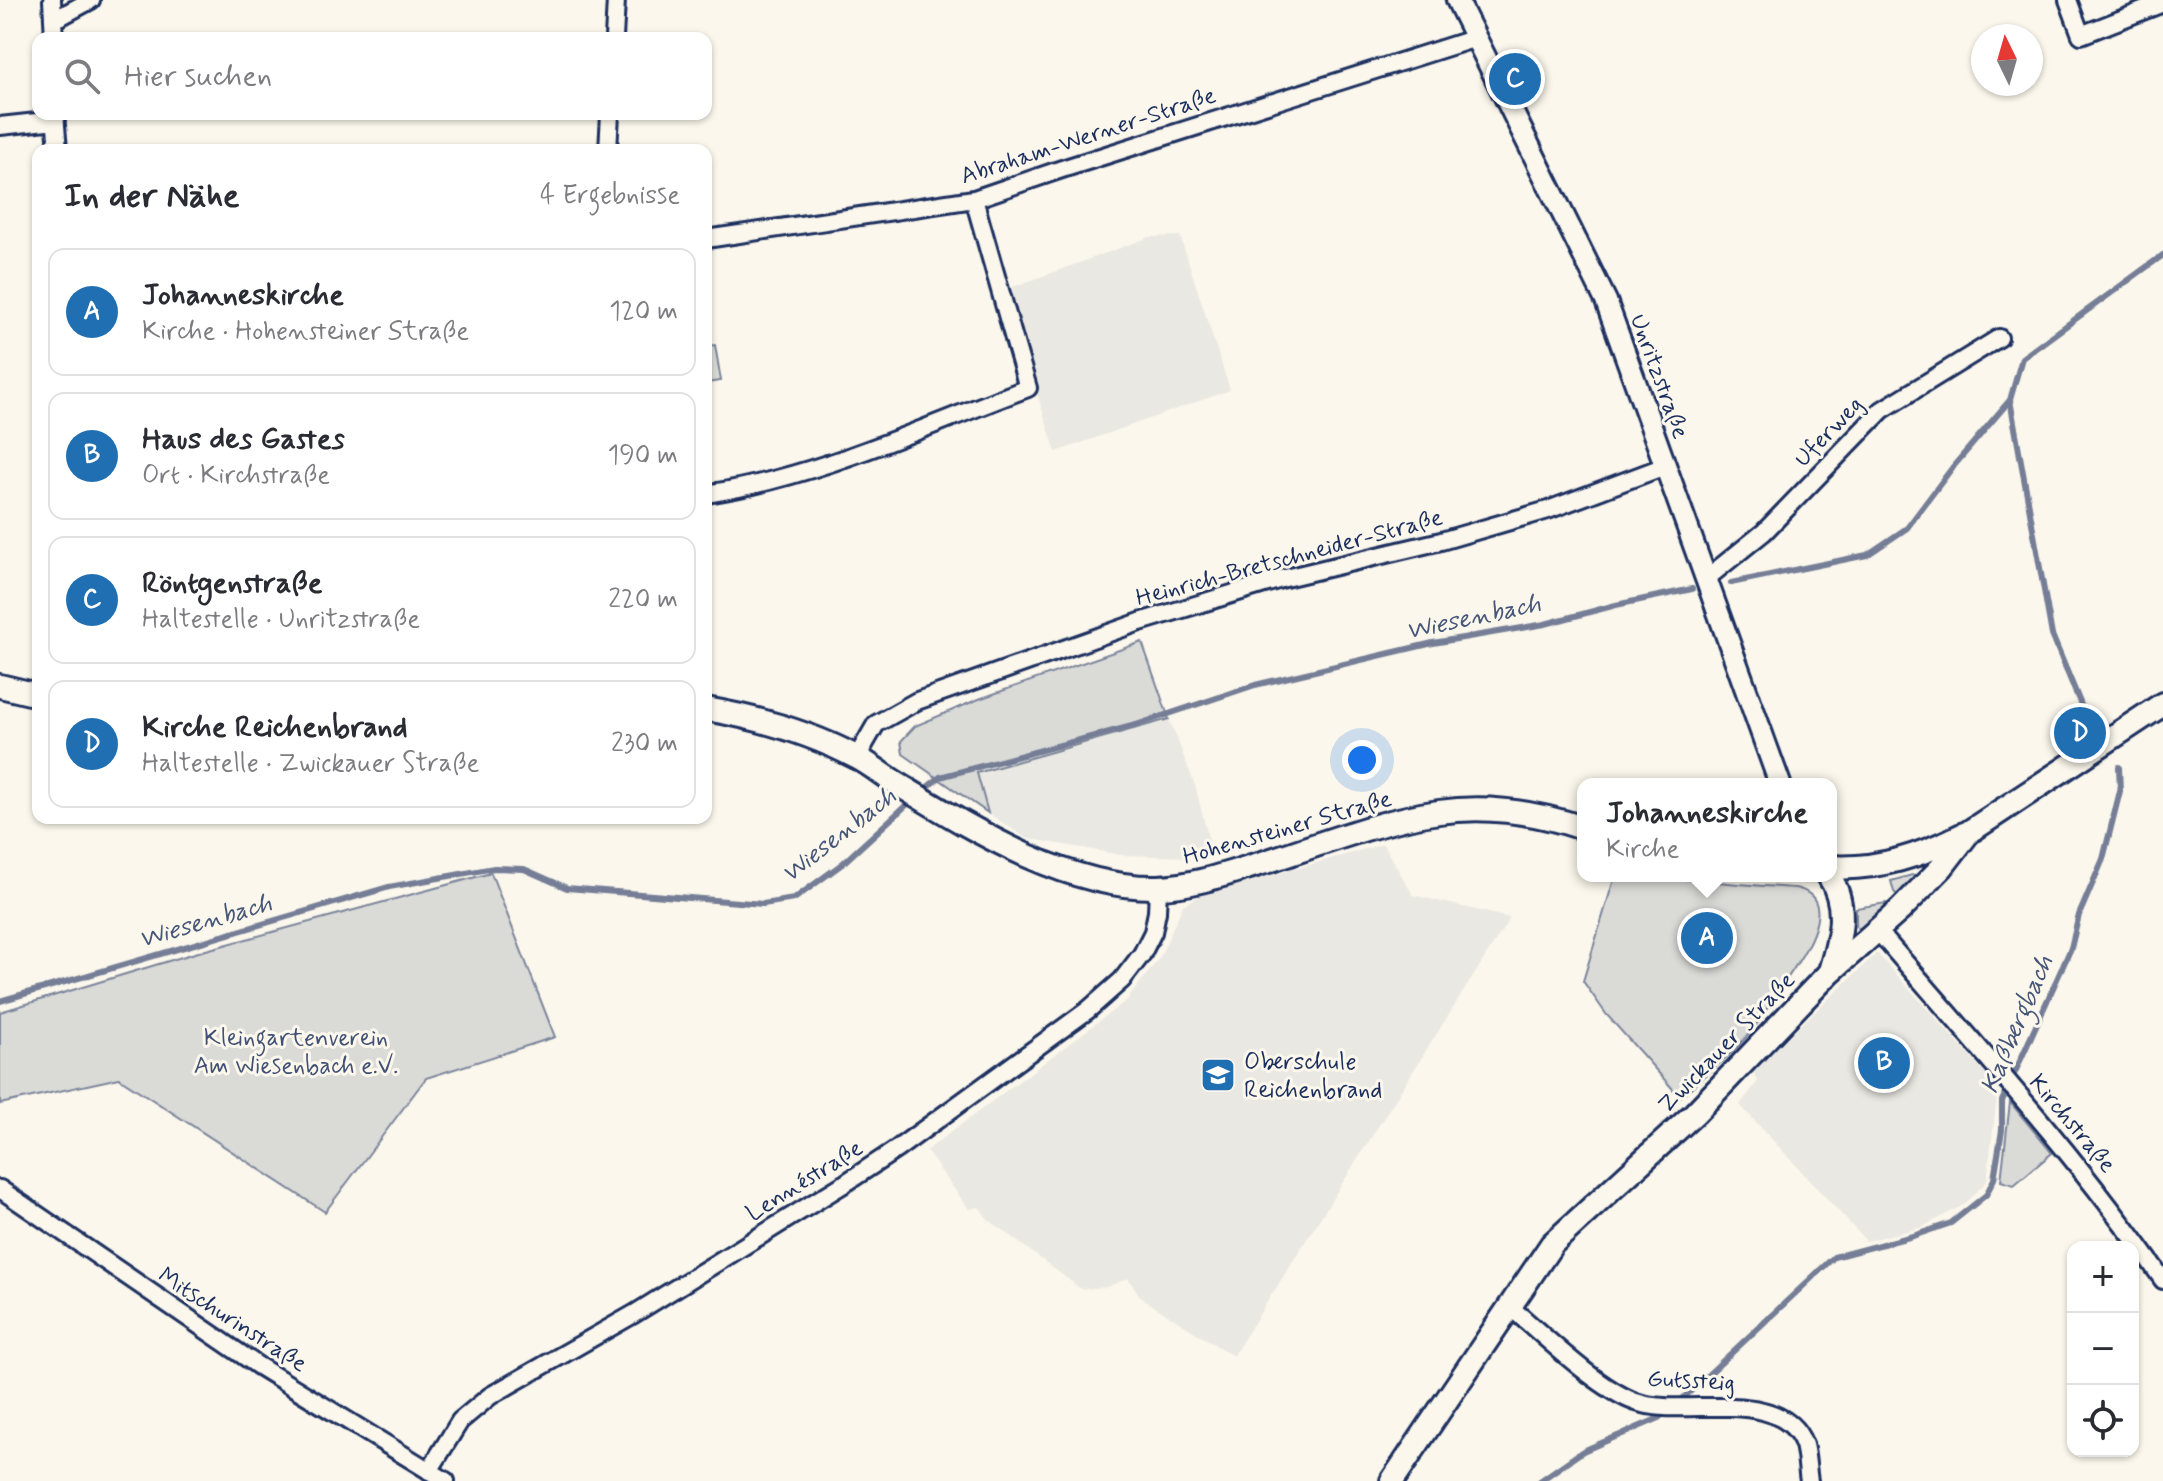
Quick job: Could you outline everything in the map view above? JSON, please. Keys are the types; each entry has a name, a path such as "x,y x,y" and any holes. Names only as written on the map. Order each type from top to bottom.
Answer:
{"main road":[{"path":"0,686 32,692"},
{"name":"Zwickauer Straße","path":"1392,1481 1552,1244 1695,1113 1830,972 1942,867 1969,832 2163,704"},
{"name":"Hohensteiner Straße","path":"712,710 747,716 797,731 857,757 985,837 1038,862 1125,885 1158,887 1197,883 1401,820 1440,812 1517,812 1577,826"},
{"path":"1837,867 1891,863 1969,832"},
{"path":"1830,972 1840,938 1842,915 1832,882"}],"street":[{"path":"52,0 54,32"},
{"path":"54,20 91,0"},
{"path":"614,32 616,0"},
{"name":"Unritzstraße","path":"1457,0 1606,301 1778,778"},
{"path":"2068,0 2081,35 2163,3"},
{"name":"Abraham-Werner-Straße","path":"712,238 974,199 1476,38"},
{"path":"0,126 37,120"},
{"path":"56,120 58,144"},
{"path":"608,144 610,120"},
{"path":"712,493 843,460 1028,388 974,199"},
{"name":"Uferweg","path":"1707,578 1764,532 1882,410 1999,338"},
{"name":"Heinrich-Bretschneider-Straße","path":"857,757 876,724 917,701 1140,622 1281,579 1441,541 1548,510 1665,466"},
{"name":"Lennéstraße","path":"429,1471 460,1421 490,1396 646,1306 847,1182 1088,1010 1122,980 1142,954 1153,932 1158,887"},
{"name":"Kirchstraße","path":"1877,930 2019,1093 2113,1209 2163,1280"},
{"name":"Mitschurinstraße","path":"0,1189 257,1365 446,1481"},
{"name":"Gutssteig","path":"1509,1306 1590,1374 1637,1403 1692,1409 1748,1407 1776,1415 1795,1429 1804,1445 1809,1481"}],"shaded area":[{"path":"1180,236 1230,390 1056,452 1010,311 1013,287 1150,237"},
{"path":"1169,719 1195,785 1211,848 1187,857 1121,855 1026,838 988,813 977,773"},
{"name":"Oberschule Reichenbrand","path":"1383,844 1413,895 1510,918 1233,1356 1141,1298 1128,1278 1107,1287 1081,1289 989,1220 979,1207 969,1209 926,1151 1127,1000 1160,957 1183,905 1199,896"},
{"path":"1877,953 1998,1087 1987,1181 1965,1204 1923,1227 1866,1241 1740,1105 1758,1081 1752,1071"}],"green space":[{"path":"712,345 715,345 721,381 712,382"},
{"path":"1142,642 1169,719 977,773 988,813 903,754 901,741 915,726 979,699"},
{"name":"Kleingartenverein Am Wiesenbach e.V.","path":"491,873 555,1037 426,1078 325,1212 119,1078 0,1104 0,1012 195,953"},
{"path":"1912,875 1918,879 1901,898 1894,892 1891,881"},
{"path":"1613,882 1721,882 1795,888 1810,895 1817,906 1817,921 1803,954 1756,1026 1733,1052 1680,1097 1606,1014 1583,981"},
{"path":"1886,903 1889,907 1865,929 1859,930 1856,926 1856,908"},
{"path":"2010,1102 2052,1153 2014,1185 2001,1181"}],"waterway":[{"name":"Wiesenbach","path":"1731,583 1867,555 1907,528 1952,468 2010,400 2022,358 2163,255"},
{"name":"Kaßbergbach","path":"2010,400 2052,635 2086,717"},
{"name":"Wiesenbach","path":"921,792 940,777 1136,725 1255,685 1433,643 1545,624 1692,589"},
{"name":"Kaßbergbach","path":"1678,1403 1834,1257 1951,1223 1986,1195 1994,1179 2002,1130 2002,1101 2071,948 2079,915 2103,859 2120,791 2119,767"},
{"name":"Wiesenbach","path":"0,1001 389,887 494,868 524,869 567,888 763,904 794,899 842,864 913,799"},
{"name":"Kaßbergbach","path":"1540,1481 1583,1451 1657,1419 1669,1410"}],"place":[{"name":"Röntgenstraße","path":"1515,79"},
{"name":"Kirche Reichenbrand","path":"2080,733"},
{"name":"Johanneskirche","path":"1707,938"},
{"name":"Haus des Gastes","path":"1884,1063"},
{"name":"Oberschule Reichenbrand","path":"1218,1075"}]}
